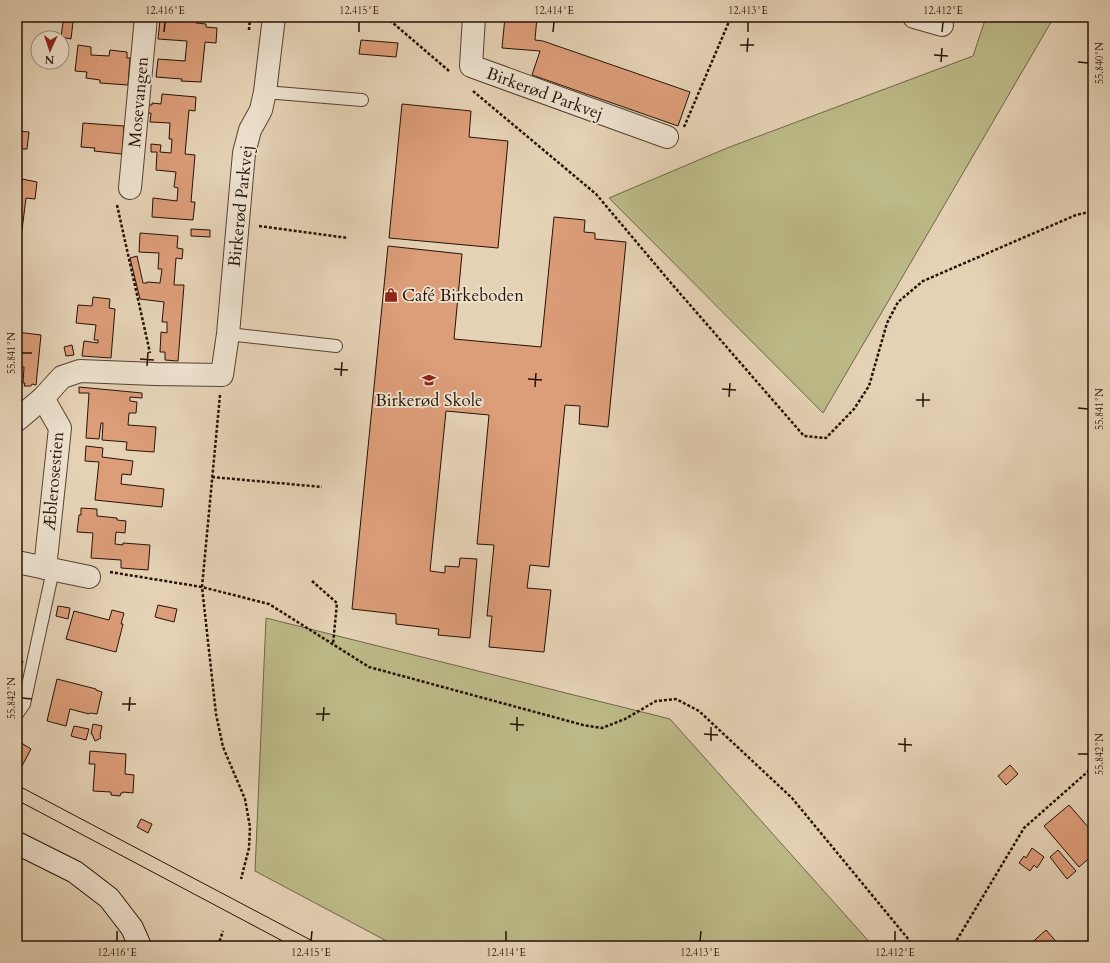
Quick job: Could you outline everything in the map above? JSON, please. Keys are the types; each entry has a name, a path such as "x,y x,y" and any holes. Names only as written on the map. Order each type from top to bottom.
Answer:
{"street":[{"name":"Mosevangen","path":"130,188 146,17"},
{"name":"Birkerød Parkvej","path":"222,375 228,334 244,153 250,130 261,110 265,92 274,17"},
{"name":"Birkerød Parkvej","path":"474,17 470,66 667,136"},
{"path":"914,17 942,25"},
{"path":"17,420 43,398 62,377 80,371 222,375"},
{"name":"Æblerosestien","path":"43,398 60,428 49,569"},
{"path":"17,562 89,577"},
{"path":"17,843 75,872 109,898 132,928 140,946"}],"lane":[{"path":"265,92 362,100"},
{"path":"228,334 336,346"},
{"path":"17,714 24,704 49,569"}],"path":[{"path":"386,17 452,73"},
{"path":"667,136 685,126 731,17"},
{"path":"470,88 596,194 804,436 826,438 854,409 869,386 887,323 898,302 923,281 1076,215 1093,211"},
{"path":"130,188 114,192 155,374"},
{"path":"237,224 348,238"},
{"path":"222,375 202,587 216,714 223,747 245,798 250,828 249,848 241,879"},
{"path":"212,477 322,487"},
{"path":"89,577 108,572 202,587 269,604 369,667 589,726 602,728 625,719 656,701 676,699 699,711 792,798 914,946"},
{"path":"312,582 337,603 333,644"},
{"path":"949,946 955,943 1024,828 1093,767"},
{"path":"218,946 223,931"}],"shaded area":[{"path":"986,17 1054,17 823,413 609,198 727,148 973,56"},
{"path":"266,618 670,719 873,946 396,946 255,871"}],"building":[{"path":"183,17 197,17 196,23 206,24 206,27 217,28 216,43 205,42 201,82 181,81 182,79 156,77 158,59 185,61 187,41 158,39 160,20 183,22"},
{"path":"505,17 537,17 535,40 543,41 690,92 678,126 532,75 540,51 502,48"},
{"path":"63,22 73,22 71,39 70,30 62,30"},
{"path":"361,40 398,43 396,57 359,54"},
{"path":"78,45 91,47 91,55 109,56 110,50 127,52 127,58 130,58 128,85 100,83 100,80 86,78 87,72 75,71"},
{"path":"17,86 21,86 19,108 17,108"},
{"path":"162,94 196,97 195,111 189,110 185,154 195,155 191,202 195,202 193,220 152,217 153,198 177,201 178,188 174,187 176,172 156,170 157,152 151,152 151,144 161,145 160,152 171,153 172,139 169,139 170,123 150,122 151,113 147,113 148,105 152,105 152,103 161,104"},
{"path":"402,104 471,111 469,137 508,141 498,248 389,238"},
{"path":"83,123 124,126 122,154 94,151 95,148 81,147"},
{"path":"17,131 29,132 27,149 20,149 17,177"},
{"path":"17,178 37,182 35,199 26,198 22,230 17,229"},
{"path":"554,217 585,220 584,232 595,233 595,239 626,242 608,427 579,424 580,406 565,405 549,567 530,565 527,588 551,590 544,652 489,647 492,616 487,616 494,545 477,544 489,415 446,411 430,571 445,573 445,566 459,567 460,558 477,559 470,638 438,635 439,629 396,624 396,614 352,609 388,246 462,254 454,339 541,347"},
{"path":"191,229 210,230 210,237 191,236"},
{"path":"140,233 178,236 177,248 183,249 182,259 176,258 174,285 184,285 178,361 165,360 165,352 160,352 161,332 167,333 167,322 162,322 164,302 140,299 130,258 137,256 143,283 160,283 162,269 158,269 159,253 139,252"},
{"path":"93,297 110,299 109,308 115,309 111,358 82,356 84,341 98,343 98,340 94,340 96,325 76,323 78,305 92,306"},
{"path":"17,332 41,335 36,385 32,384 31,386 24,386 24,367 20,366 21,351 17,350"},
{"path":"72,345 74,355 66,356 64,347"},
{"path":"79,387 142,393 142,398 130,397 130,401 137,402 136,413 129,413 128,425 156,427 154,452 126,450 127,442 102,440 103,423 101,423 99,439 86,438 89,393 79,393"},
{"path":"86,446 103,448 102,457 133,461 131,475 122,474 121,484 164,489 162,507 95,500 99,462 85,461"},
{"path":"81,508 97,509 97,516 117,518 117,520 126,521 125,533 116,532 115,544 123,545 123,543 150,545 148,570 121,568 121,560 91,558 93,533 77,532"},
{"path":"158,605 177,609 174,622 155,617"},
{"path":"58,606 70,608 68,619 56,616"},
{"path":"112,610 124,613 121,624 123,624 116,652 66,639 74,611 109,620"},
{"path":"17,659 23,661 17,683"},
{"path":"57,679 96,689 102,692 97,714 89,714 70,709 66,726 47,721"},
{"path":"93,724 102,726 101,738 95,741 91,734"},
{"path":"74,726 89,729 86,740 71,736"},
{"path":"18,741 31,749 22,766 17,763"},
{"path":"90,751 126,754 125,774 134,775 133,793 123,792 120,796 111,795 111,792 93,791 95,764 89,764"},
{"path":"1010,765 1018,774 1006,785 998,776"},
{"path":"1069,805 1089,828 1091,827 1093,829 1093,855 1079,867 1044,826"},
{"path":"141,819 152,824 148,833 137,827"},
{"path":"1032,848 1044,857 1037,868 1034,865 1030,871 1019,863 1024,856 1026,858"},
{"path":"1058,850 1076,871 1067,879 1050,857"},
{"path":"1046,930 1060,946 1028,946"}],"tram line":[{"path":"17,785 322,946"},
{"path":"17,800 292,946"}],"place":[{"name":"Café Birkeboden","path":"391,295"},
{"name":"Birkerød Skole","path":"429,380"}]}
